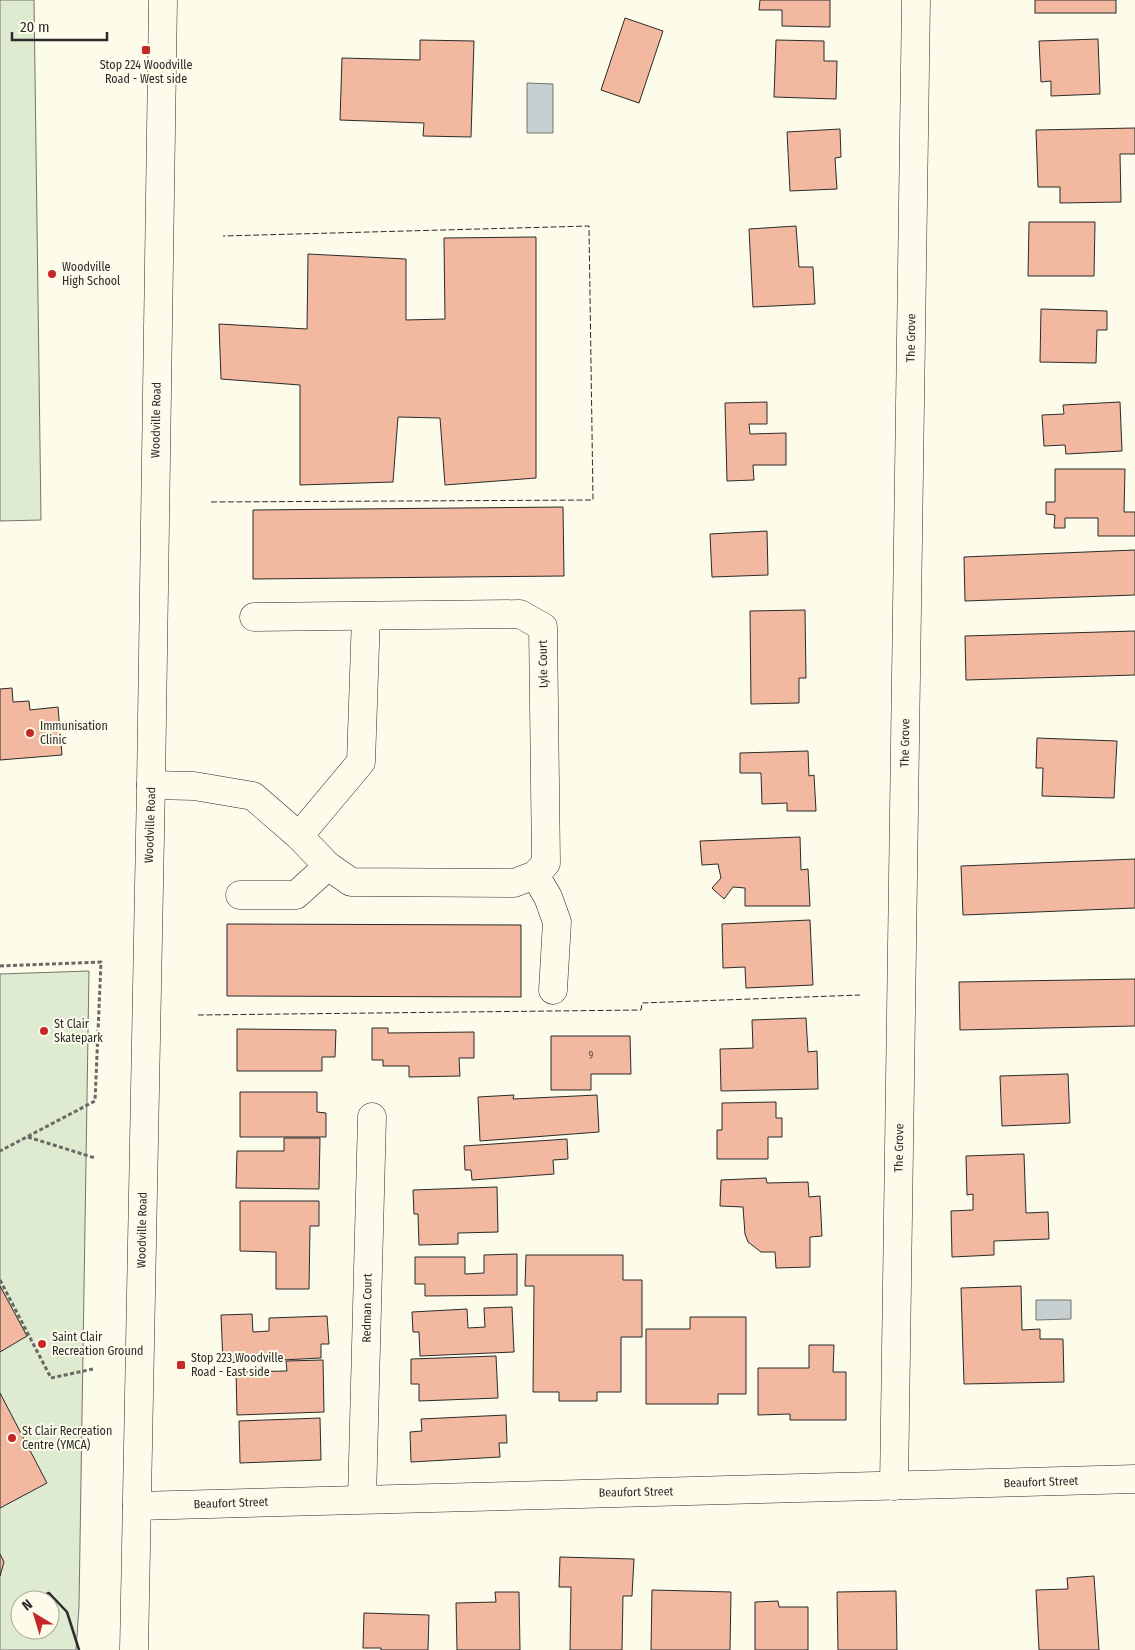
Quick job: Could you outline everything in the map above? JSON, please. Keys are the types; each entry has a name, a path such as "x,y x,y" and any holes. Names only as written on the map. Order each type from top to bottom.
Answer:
{"street":[{"name":"Woodville Road","path":"134,1650 151,785 163,0"},
{"name":"The Grove","path":"894,1486 916,0"},
{"name":"Lyle Court","path":"254,617 520,614 543,627 546,863 535,875"},
{"path":"299,836 361,762 366,616"},
{"path":"151,785 194,786 252,796 299,836 328,866 351,882 514,883 535,875 548,897 557,922 553,990"},
{"path":"240,895 296,895 328,866"},
{"name":"Redman Court","path":"362,1499 372,1117"},
{"name":"Beaufort Street","path":"137,1506 1135,1479"}],"path":[{"path":"0,966 101,962 95,1101 0,1151"},
{"path":"28,1136 94,1158"},
{"path":"0,1280 51,1378 93,1369"}],"green space":[{"path":"0,0 34,0 41,520 0,521"},
{"name":"Saint Clair Recreation Ground","path":"89,971 79,1607 76,1650 0,1650 0,974"}],"shaded area":[{"path":"527,83 553,84 553,133 527,133"},
{"path":"1036,1300 1071,1300 1071,1319 1036,1320"}],"building":[{"path":"760,0 830,0 830,27 782,26 782,10 759,10"},
{"path":"1035,0 1116,0 1116,13 1035,13"},
{"path":"625,18 663,31 639,103 601,90"},
{"path":"1098,39 1100,94 1051,96 1051,81 1041,82 1039,41"},
{"path":"420,40 474,41 471,137 423,136 424,123 340,120 342,58 420,60"},
{"path":"776,40 824,41 824,61 837,61 836,99 774,97"},
{"path":"1135,128 1135,154 1120,154 1121,202 1060,203 1060,187 1038,187 1036,130"},
{"path":"840,129 841,157 835,158 837,189 790,191 787,132"},
{"path":"1029,222 1095,222 1094,276 1028,276"},
{"path":"796,226 799,267 813,267 815,304 753,307 749,229"},
{"path":"536,237 536,478 445,485 440,418 398,417 393,482 300,485 300,385 221,379 219,324 307,329 308,254 406,259 406,320 445,319 444,238"},
{"path":"1041,309 1107,311 1107,330 1097,330 1096,363 1040,362"},
{"path":"767,402 767,424 749,424 750,434 786,433 786,465 753,465 754,480 727,481 725,403"},
{"path":"1120,402 1122,451 1066,454 1065,445 1044,446 1042,415 1064,414 1063,405"},
{"path":"1055,469 1125,469 1124,512 1135,512 1135,536 1098,536 1098,518 1065,518 1065,528 1054,528 1055,515 1046,514 1046,502 1055,502"},
{"path":"563,507 564,576 253,579 253,510"},
{"path":"767,531 768,575 712,577 710,534"},
{"path":"1135,550 1135,595 965,601 964,557"},
{"path":"805,610 806,678 799,678 799,703 751,704 750,611"},
{"path":"1135,631 1135,675 966,680 965,636"},
{"name":"Immunisation Clinic","path":"12,688 13,702 29,701 30,710 58,707 62,755 0,760 0,689"},
{"path":"1037,738 1117,741 1114,798 1042,796 1043,768 1036,768"},
{"path":"808,751 809,776 814,775 816,811 787,811 787,803 762,804 761,773 740,773 740,753"},
{"path":"800,837 801,870 808,869 810,906 745,906 745,888 733,887 724,899 712,888 721,878 718,864 702,865 700,841"},
{"path":"1135,859 1135,908 963,915 961,866"},
{"path":"810,920 813,985 746,988 745,967 723,968 722,924"},
{"path":"227,924 521,925 521,997 227,996"},
{"path":"1135,979 1135,1026 960,1030 959,982"},
{"path":"806,1018 808,1052 817,1051 818,1089 721,1091 720,1049 753,1048 752,1020"},
{"path":"372,1028 388,1028 388,1033 474,1032 474,1058 459,1058 460,1076 409,1077 409,1066 383,1066 383,1060 372,1060"},
{"path":"237,1029 336,1030 335,1057 322,1057 322,1071 237,1071"},
{"path":"551,1036 630,1036 631,1074 591,1074 591,1090 551,1090"},
{"path":"1068,1074 1070,1123 1002,1126 1000,1076"},
{"path":"240,1092 317,1092 317,1112 326,1113 326,1137 240,1137"},
{"path":"514,1095 513,1099 597,1095 599,1132 480,1141 478,1097"},
{"path":"776,1102 776,1118 782,1118 782,1137 768,1137 768,1159 717,1159 717,1130 722,1130 722,1103"},
{"path":"284,1138 320,1138 319,1189 236,1188 237,1151 284,1151"},
{"path":"567,1139 568,1159 553,1160 554,1174 472,1180 471,1170 465,1170 464,1146"},
{"path":"1024,1154 1026,1213 1048,1212 1049,1239 994,1241 994,1255 952,1257 951,1211 973,1210 973,1194 967,1195 966,1156"},
{"path":"766,1178 767,1183 808,1182 809,1197 820,1196 822,1236 810,1237 810,1267 776,1268 775,1252 761,1252 748,1242 745,1234 743,1207 720,1206 721,1180"},
{"path":"497,1187 498,1232 458,1233 458,1244 419,1245 418,1214 414,1214 413,1190"},
{"path":"240,1201 319,1201 319,1226 310,1226 309,1289 276,1289 276,1252 240,1251"},
{"path":"517,1254 517,1295 425,1296 425,1284 415,1284 415,1257 465,1257 465,1274 484,1273 484,1255"},
{"path":"526,1255 623,1255 623,1280 642,1280 642,1337 621,1337 621,1392 597,1392 597,1401 559,1401 559,1392 533,1392 534,1286 525,1286"},
{"path":"0,1286 27,1336 0,1352"},
{"path":"1021,1286 1022,1330 1040,1329 1040,1339 1063,1339 1064,1382 964,1384 961,1288"},
{"path":"512,1307 514,1352 420,1356 419,1332 413,1332 412,1312 467,1309 468,1328 485,1327 484,1308"},
{"path":"252,1314 253,1332 269,1331 269,1318 327,1316 329,1344 321,1344 321,1358 223,1363 221,1315"},
{"path":"690,1317 746,1317 746,1394 718,1394 718,1404 646,1404 646,1329 690,1329"},
{"path":"809,1345 834,1345 833,1372 846,1372 846,1420 790,1420 790,1414 758,1415 758,1368 809,1368"},
{"path":"496,1356 498,1398 419,1401 419,1384 411,1384 411,1359"},
{"path":"323,1360 324,1412 237,1415 236,1372 287,1371 286,1361"},
{"name":"St Clair Recreation Centre (YMCA)","path":"0,1393 47,1483 0,1508"},
{"path":"506,1415 507,1443 499,1443 500,1457 411,1462 410,1432 422,1431 421,1419"},
{"path":"320,1418 321,1460 240,1463 239,1421"},
{"path":"0,1554 4,1562 0,1576"},
{"path":"560,1557 634,1559 632,1596 623,1596 622,1650 570,1650 571,1587 559,1587"},
{"path":"1094,1576 1099,1650 1039,1650 1036,1590 1068,1589 1067,1578"},
{"path":"652,1590 731,1592 730,1650 651,1650"},
{"path":"896,1591 897,1650 838,1650 837,1592"},
{"path":"495,1592 519,1592 520,1650 457,1650 456,1603 496,1602"},
{"path":"778,1601 779,1607 808,1607 808,1650 755,1650 755,1602"},
{"path":"364,1613 429,1615 428,1650 363,1648"}],"fence":[{"path":"211,502 593,500 589,226 223,236"},
{"path":"198,1015 641,1010 642,1003 860,995"}],"wall":[{"path":"60,1605 67,1612 79,1650"}],"place":[{"name":"Stop 224 Woodville Road - West side","path":"146,50"},
{"name":"Woodville High School","path":"52,274"},
{"name":"Immunisation Clinic","path":"30,733"},
{"name":"St Clair Skatepark","path":"44,1031"},
{"name":"Saint Clair Recreation Ground","path":"42,1344"},
{"name":"Stop 223 Woodville Road - East side","path":"181,1365"},
{"name":"St Clair Recreation Centre (YMCA)","path":"12,1438"}]}
